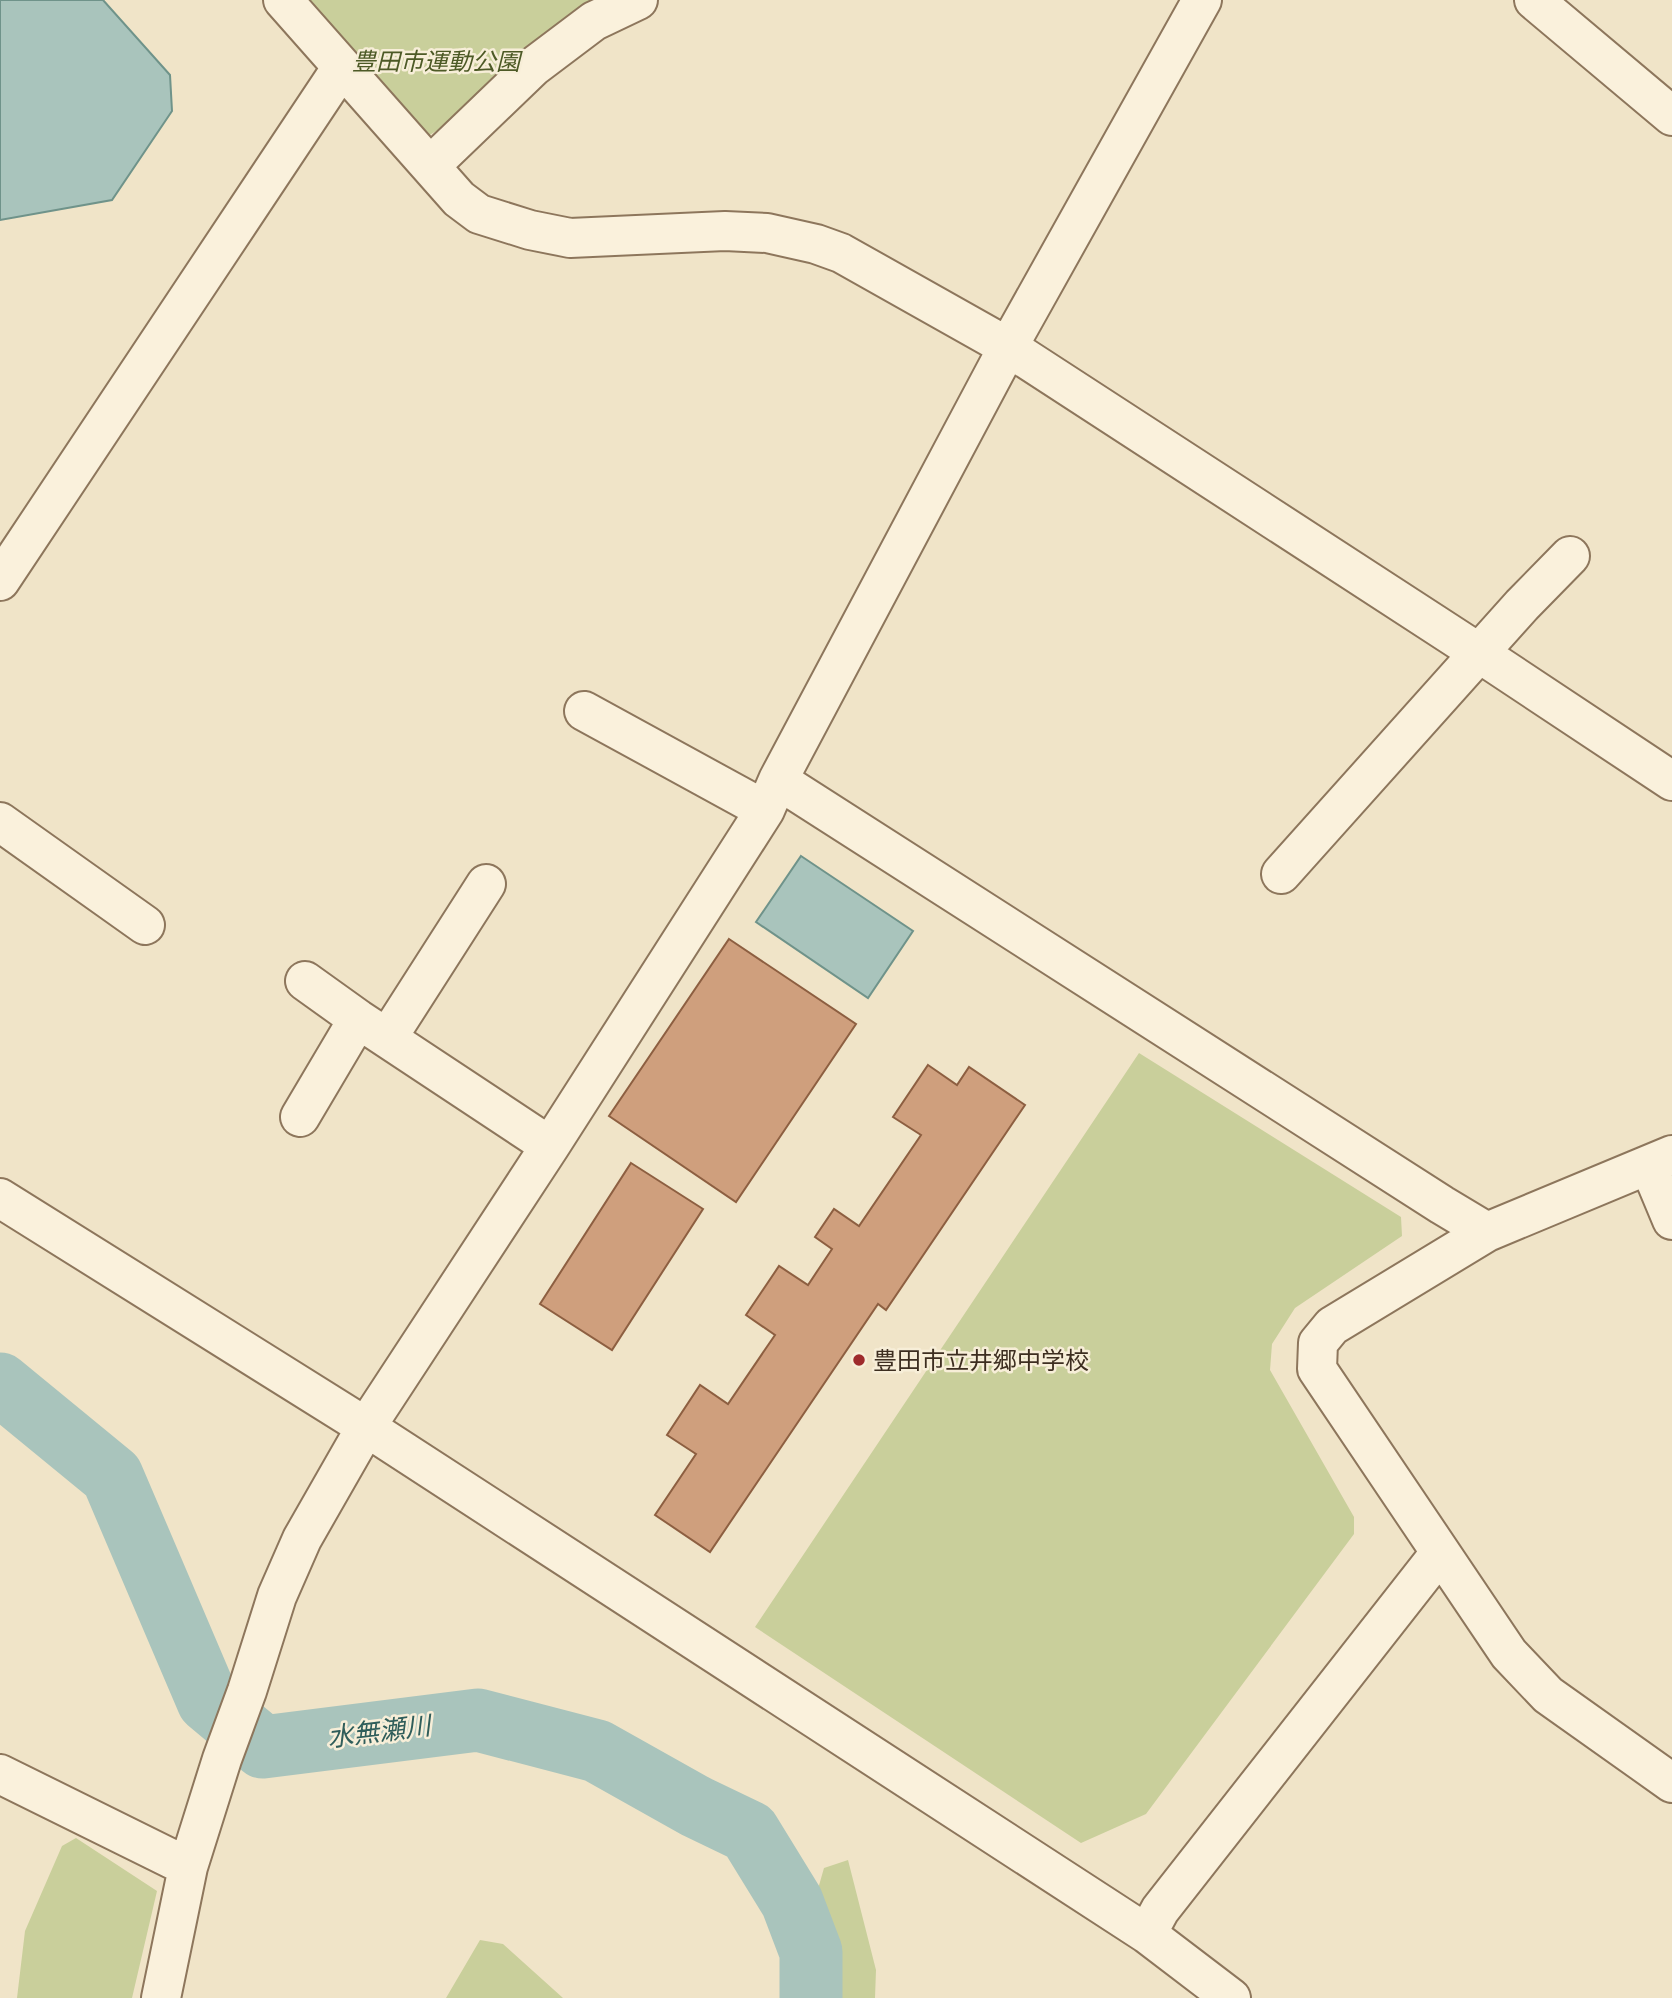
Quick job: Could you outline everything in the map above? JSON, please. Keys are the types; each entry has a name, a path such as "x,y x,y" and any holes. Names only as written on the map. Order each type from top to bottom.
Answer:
{"street":[{"path":"283,0 459,199 479,214 530,230 570,238 725,231 767,233 816,244 863,264 1009,347 1672,781"},
{"path":"429,166 533,66 594,20 638,0"},
{"path":"161,1998 188,1867 282,1585 302,1539 366,1427 550,1146 772,795 1009,347 1202,0"},
{"path":"1534,0 1672,116"},
{"path":"0,580 342,67"},
{"path":"1281,874 1522,605 1570,556"},
{"path":"584,711 772,795 1487,1232"},
{"path":"0,822 145,925"},
{"path":"300,1117 485,884"},
{"path":"305,981 550,1146"},
{"path":"1672,1220 1661,1160 1487,1232 1332,1326 1318,1343 1317,1369 1509,1654 1548,1695 1672,1783"},
{"path":"0,1198 366,1427 1147,1934 1231,1998"},
{"path":"1147,1934 1160,1910 1440,1553"},
{"path":"0,1774 188,1867"}],"green space":[{"name":"豊田市運動公園","path":"304,0 657,0 423,139"},
{"path":"1139,1053 1401,1217 1402,1236 1295,1308 1272,1344 1270,1370 1354,1517 1354,1534 1146,1814 1081,1843 755,1627"},
{"path":"76,1838 157,1891 132,1998 17,1998 25,1931 62,1846"},
{"path":"848,1860 876,1970 875,1998 822,1998 814,1903 824,1868"},
{"path":"480,1940 503,1944 563,1998 446,1998"}],"water":[{"path":"0,0 103,0 170,75 172,111 112,200 0,220"},
{"path":"801,856 913,931 868,998 756,922"}],"building":[{"path":"729,939 856,1024 736,1202 609,1116"},
{"path":"928,1065 957,1085 969,1067 1025,1105 886,1310 878,1304 710,1552 655,1515 696,1454 667,1435 700,1385 728,1404 775,1335 746,1315 779,1266 808,1285 832,1249 815,1237 834,1209 859,1226 921,1135 893,1117"},
{"path":"631,1163 703,1209 612,1350 540,1304"}],"waterway":[{"name":"水無瀬川","path":"0,1384 112,1476 208,1701 263,1747 478,1720 597,1751 695,1806 749,1832 792,1902 811,1952 811,1998"}],"place":[{"name":"豊田市立井郷中学校","path":"859,1360"}]}
